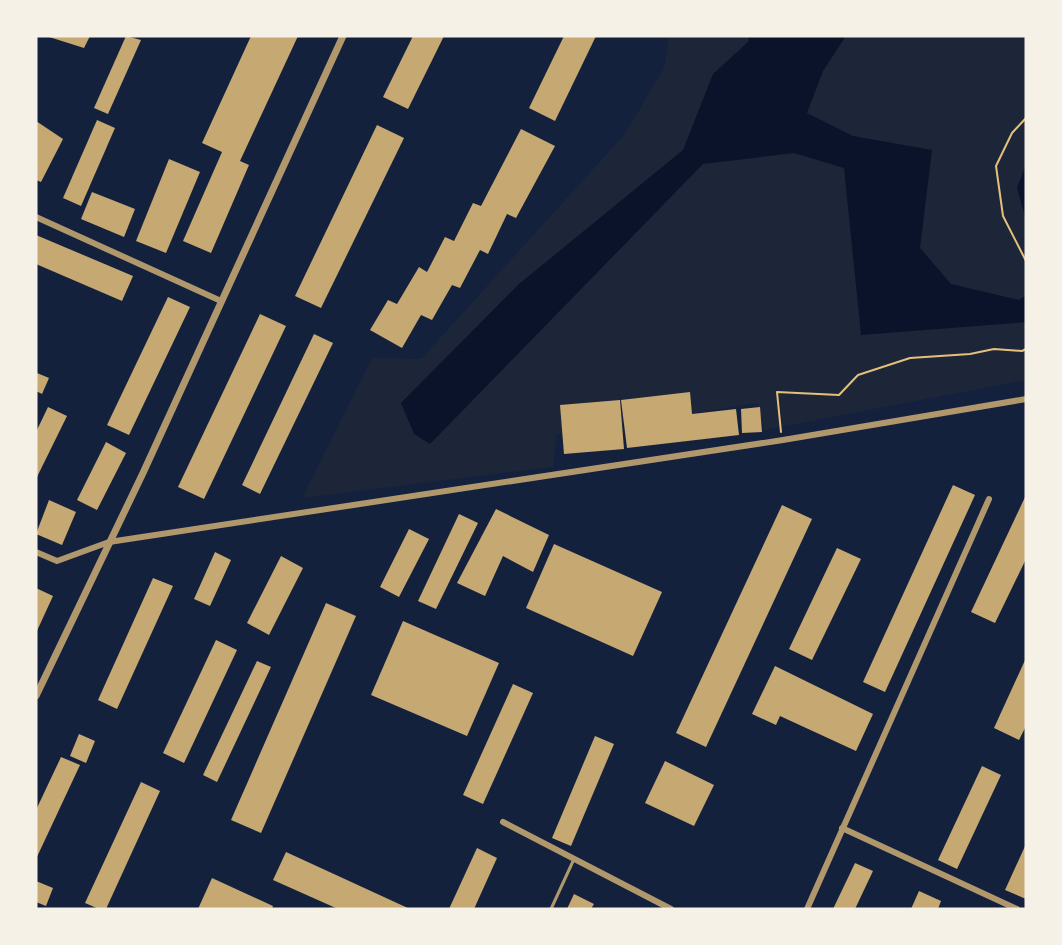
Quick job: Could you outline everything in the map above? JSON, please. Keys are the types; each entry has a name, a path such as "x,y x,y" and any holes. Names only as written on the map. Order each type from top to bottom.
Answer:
{"street":[{"path":"36,696 343,36"},
{"path":"36,217 221,301"},
{"path":"36,552 57,561 109,542 783,440 1026,399"},
{"path":"807,909 989,499"},
{"path":"503,822 671,909"},
{"path":"843,828 1017,909"}],"lane":[{"path":"550,909 574,859"}],"path":[{"path":"1026,118 1012,133 996,166 1003,216 1026,261"},
{"path":"783,440 777,392 839,395 858,375 910,358 970,354 994,349 1022,351 1026,349"}],"shaded area":[{"path":"669,36 1026,36 1026,380 764,430 757,403 556,435 553,467 302,498 372,358 421,359 625,134 664,68"},
{"path":"748,36 846,36 823,71 807,113 853,136 932,150 920,248 951,284 1019,300 1026,295 1026,322 861,335 844,168 794,153 703,164 430,444 414,434 401,403 519,284 683,150 713,74 749,41"},
{"path":"1026,164 1026,220 1017,188"}],"building":[{"path":"46,36 90,36 84,48"},
{"path":"126,36 141,40 108,114 94,108"},
{"path":"251,36 298,36 240,161 249,165 211,253 183,241 222,152 202,143"},
{"path":"413,36 444,36 408,109 383,97"},
{"path":"564,36 596,36 555,121 529,108"},
{"path":"97,120 115,128 81,206 63,198"},
{"path":"36,121 63,139 41,182 36,180"},
{"path":"377,125 404,138 321,308 295,296"},
{"path":"521,129 555,146 516,218 507,214 488,254 480,250 460,288 452,285 432,320 421,315 402,348 370,330 388,300 397,304 419,267 427,272 445,237 454,241 473,203 481,206"},
{"path":"169,159 200,172 166,253 136,241"},
{"path":"92,192 135,209 124,237 81,219"},
{"path":"36,235 133,276 122,301 36,264"},
{"path":"168,297 190,307 129,435 107,425"},
{"path":"260,314 286,326 204,499 178,487"},
{"path":"314,334 333,343 260,494 242,485"},
{"path":"37,373 49,378 42,394 36,391"},
{"path":"690,392 692,414 736,409 739,435 627,448 621,400"},
{"path":"620,400 624,449 564,454 560,405"},
{"path":"48,407 67,416 36,479 36,432"},
{"path":"760,407 762,432 742,433 741,409"},
{"path":"106,442 126,453 97,510 77,500"},
{"path":"953,485 975,495 885,692 863,682"},
{"path":"1026,495 1026,559 995,623 971,612"},
{"path":"49,500 76,512 62,545 36,534"},
{"path":"782,505 812,519 706,747 676,733"},
{"path":"496,509 549,535 533,572 503,556 485,596 457,583"},
{"path":"459,514 478,523 436,609 418,601"},
{"path":"409,529 429,539 399,597 380,587"},
{"path":"554,544 662,592 633,656 526,608"},
{"path":"837,548 861,559 812,660 789,649"},
{"path":"215,552 231,560 210,606 194,599"},
{"path":"281,556 303,568 269,635 247,623"},
{"path":"153,578 173,586 117,709 98,700"},
{"path":"36,588 53,596 36,633"},
{"path":"326,603 356,616 261,833 231,820"},
{"path":"403,621 499,663 467,736 371,695"},
{"path":"216,640 237,650 184,763 163,753"},
{"path":"1026,658 1026,726 1019,740 994,728"},
{"path":"257,661 271,667 217,782 203,775"},
{"path":"775,666 873,714 856,751 780,716 776,725 752,714"},
{"path":"513,684 533,693 483,804 463,795"},
{"path":"79,734 95,741 86,763 70,756"},
{"path":"595,736 614,744 571,846 552,838"},
{"path":"61,757 80,765 36,859 36,810"},
{"path":"665,761 714,785 694,826 645,803"},
{"path":"982,766 1001,775 957,869 938,860"},
{"path":"141,782 160,791 106,909 99,909 85,903"},
{"path":"1026,844 1026,899 1005,890"},
{"path":"477,848 497,858 474,909 449,909"},
{"path":"286,852 410,909 338,909 273,880"},
{"path":"855,863 873,871 855,909 833,909"},
{"path":"212,878 273,906 272,909 198,909"},
{"path":"36,881 53,888 46,906 36,902"},
{"path":"919,891 941,901 938,909 911,909"},
{"path":"574,894 594,904 591,909 567,909"}]}
